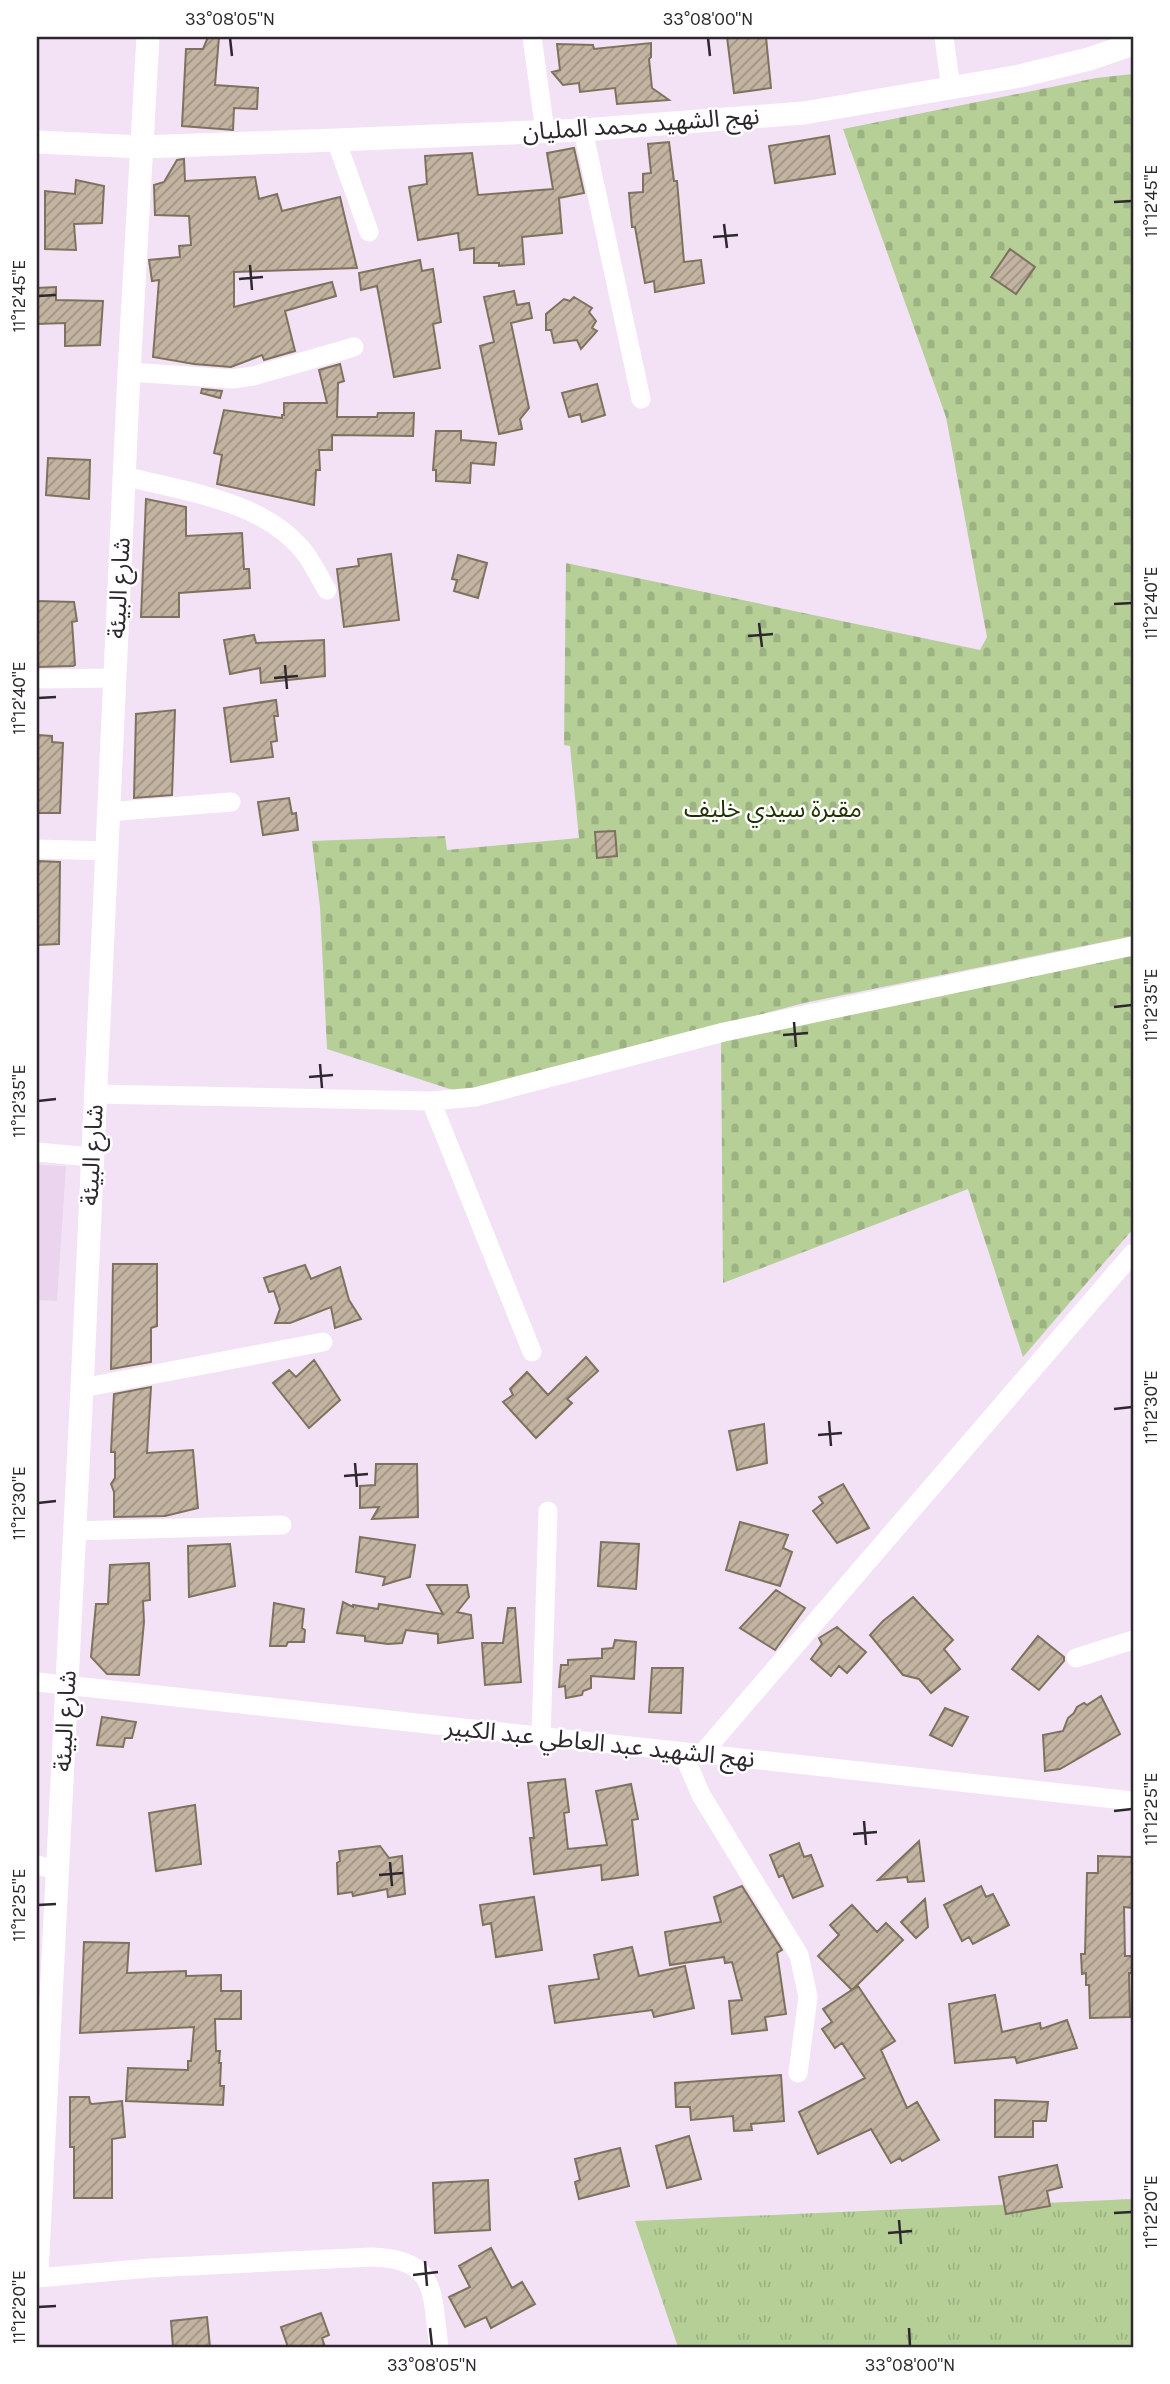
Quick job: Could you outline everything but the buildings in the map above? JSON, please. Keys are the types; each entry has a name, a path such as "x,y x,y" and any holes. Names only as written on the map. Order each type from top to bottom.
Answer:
{"street":[{"name":"شارع البيئة","path":"37,2275 47,1867 67,1686 129,372 148,37"},
{"path":"532,37 545,131"},
{"path":"944,37 951,89"},
{"name":"نهج الشهيد محمد المليان","path":"37,142 141,147 336,140 583,130 804,113 1020,76 1089,59 1133,44"},
{"path":"583,130 641,399"},
{"path":"336,140 369,232"},
{"path":"129,372 232,379 253,376 354,347"},
{"path":"124,476 228,502 255,514 281,529 305,553 327,590"},
{"path":"37,679 114,678"},
{"path":"108,812 231,802"},
{"path":"37,849 106,851"},
{"path":"94,1094 431,1101 475,1097 724,1032 1133,946"},
{"path":"431,1101 532,1352"},
{"path":"37,1152 91,1157"},
{"path":"798,2073 808,1997 799,1955 701,1795 692,1754 1133,1253"},
{"path":"82,1388 323,1342"},
{"path":"541,1738 548,1511"},
{"path":"75,1531 282,1525"},
{"path":"1076,1658 1133,1640"},
{"name":"نهج الشهيد عبد العاطي عبد الكبير","path":"37,1682 1133,1801"},
{"path":"37,2275 178,2266 395,2258 415,2265 423,2272 430,2285 439,2347"}],"shaded area":[{"path":"37,1165 66,1166 57,1301 37,1300"}],"green space":[{"name":"مقبرة سيدي خليف","path":"1133,74 1133,936 804,1003 462,1093 327,1049 320,907 312,841 445,836 447,850 579,838 570,746 564,745 566,563 980,650 987,637 946,417 843,129 1096,78"},
{"path":"1133,955 1133,1229 1023,1357 968,1189 723,1283 721,1041"},
{"path":"1133,2199 1133,2347 678,2347 635,2221"}]}
